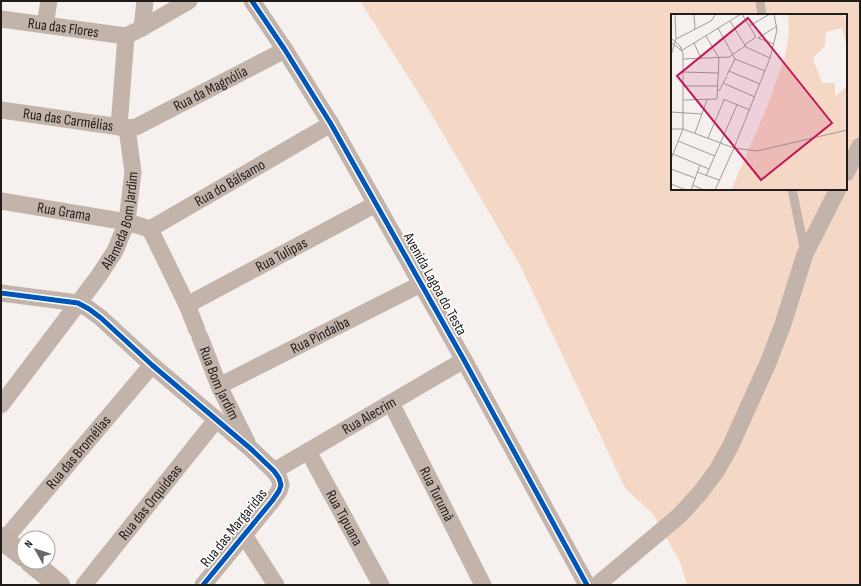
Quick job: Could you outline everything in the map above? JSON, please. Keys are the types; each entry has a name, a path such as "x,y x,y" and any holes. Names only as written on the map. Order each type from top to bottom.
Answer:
{"main road":[{"path":"3,539 16,550"},
{"path":"41,570 59,585"}],"street":[{"path":"45,25 49,1"},
{"path":"142,28 145,1"},
{"path":"126,36 188,1"},
{"name":"Avenida Lagoa do Testa","path":"252,1 285,50 331,124 464,360 587,585"},
{"name":"Rua das Flores","path":"1,19 126,36"},
{"name":"Alameda Bom Jardim","path":"4,396 98,277 115,251 127,222 133,172 127,127 126,36"},
{"name":"Rua da Magnólia","path":"127,127 285,50"},
{"name":"Rua das Carmélias","path":"1,110 127,127"},
{"name":"Rua do Bálsamo","path":"150,229 331,124"},
{"path":"847,171 860,146"},
{"path":"597,585 680,515 700,493 717,470 730,447 768,363 783,324 805,254 837,190"},
{"name":"Rua Grama","path":"1,201 127,222"},
{"name":"Rua Tulipas","path":"187,305 376,204"},
{"path":"127,222 150,229 187,305"},
{"name":"Rua Pindaíba","path":"219,386 421,284"},
{"path":"1,293 78,303 89,309 251,449 277,478"},
{"name":"Rua Bom Jardim","path":"187,305 219,386 251,449"},
{"name":"Rua Alecrim","path":"277,478 308,451 464,360"},
{"name":"Rua das Bromélias","path":"3,539 152,364"},
{"name":"Rua Turumã","path":"391,403 483,585"},
{"name":"Rua das Orquídeas","path":"84,585 216,420"},
{"name":"Rua Tipuana","path":"308,451 381,585"},
{"name":"Rua das Margaridas","path":"203,585 272,501 278,491 277,478"},
{"path":"244,536 276,585"}],"lane":[{"path":"760,1 762,14"},
{"path":"792,190 805,254"}],"shaded area":[{"path":"360,1 860,1 860,585 687,585 680,562 653,514 625,488 520,265 426,105"}],"cycle path":[{"path":"252,1 285,50 331,124 464,360 587,585"},
{"path":"1,293 78,303 89,309 251,449 274,471 279,478 281,485 272,501 203,585"}]}
